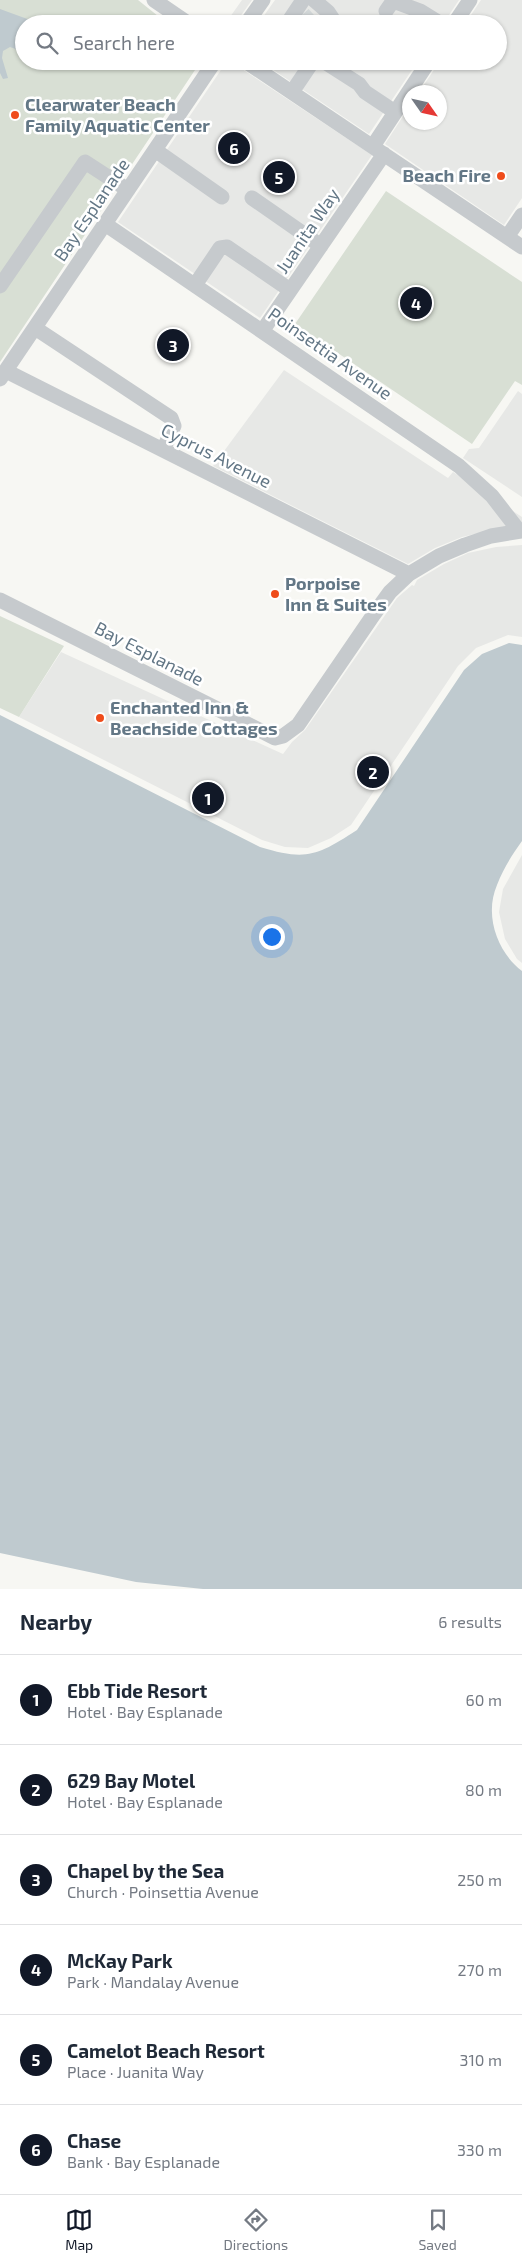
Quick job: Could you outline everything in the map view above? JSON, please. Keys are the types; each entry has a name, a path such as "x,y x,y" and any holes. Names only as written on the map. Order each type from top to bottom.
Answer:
{"street":[{"path":"154,0 176,15"},
{"path":"252,15 263,0"},
{"path":"314,0 330,15"},
{"path":"460,15 470,0"},
{"path":"386,11 393,1 426,15"},
{"name":"Bay Esplanade","path":"3,375 209,70"},
{"path":"259,70 522,247"},
{"path":"292,92 307,70"},
{"path":"337,70 359,84 365,92 395,112"},
{"name":"Juanita Way","path":"263,330 321,246 378,150 395,112 423,70"},
{"path":"154,150 222,197"},
{"path":"0,286 85,162 128,190"},
{"path":"252,198 321,246"},
{"path":"507,237 522,215"},
{"name":"Poinsettia Avenue","path":"105,224 263,330 459,466 492,496 520,531"},
{"path":"195,285 220,248 226,247 290,290"},
{"path":"35,328 171,418 174,426 163,450"},
{"name":"Cyprus Avenue","path":"3,375 163,450 409,574"},
{"name":"Bay Esplanade","path":"0,600 275,738 283,736 298,725 390,592 409,574 440,556 465,545 491,536 520,531"}],"shaded area":[{"path":"0,0 138,0 157,15 15,15 15,70 195,70 0,362"},
{"path":"242,0 252,0 241,15 231,15"},
{"path":"275,0 459,0 449,15 264,15"},
{"path":"481,0 522,0 522,198 504,225 385,144 402,118 402,130 447,130 447,85 424,85 434,70 507,70 507,15 471,15"},
{"path":"0,9 16,15 15,49 10,47 3,51 2,58 8,78 3,79 0,73"},
{"path":"221,70 244,70 372,155 260,318 118,222"},
{"path":"273,70 412,70 369,134"},
{"path":"386,191 522,282 522,385 515,381 472,444 295,324"},
{"path":"284,370 448,478 453,472 522,517 522,528 492,530 462,537 435,548 408,564 213,466"},
{"path":"518,391 522,394 522,497 463,458 469,449 479,448"},
{"path":"522,545 522,637 508,635 476,648 458,666 351,825 331,838 308,848 285,847 262,840 19,717 61,652 283,754 305,730 397,598 412,585 414,586 417,580 444,564 468,553 496,547"},
{"path":"0,616 64,646 19,717 0,708"},
{"path":"509,643 522,645 522,841 499,879 493,897 492,908 495,932 500,943 513,963 522,971 522,1589 203,1589 136,1582 0,1553 0,715 260,847 289,854 311,854 331,846 357,830 464,670 482,654"},
{"path":"522,855 522,963 517,959 505,939 499,912 503,889"}],"place":[{"name":"Clearwater Beach Family Aquatic Center","path":"15,115"},
{"name":"Chase","path":"234,148"},
{"name":"Beach Fire","path":"501,176"},
{"name":"Camelot Beach Resort","path":"279,177"},
{"name":"McKay Park","path":"416,303"},
{"name":"Chapel by the Sea","path":"173,345"},
{"name":"Porpoise Inn & Suites","path":"275,594"},
{"name":"Enchanted Inn & Beachside Cottages","path":"100,718"},
{"name":"629 Bay Motel","path":"373,772"},
{"name":"Ebb Tide Resort","path":"208,798"}]}
